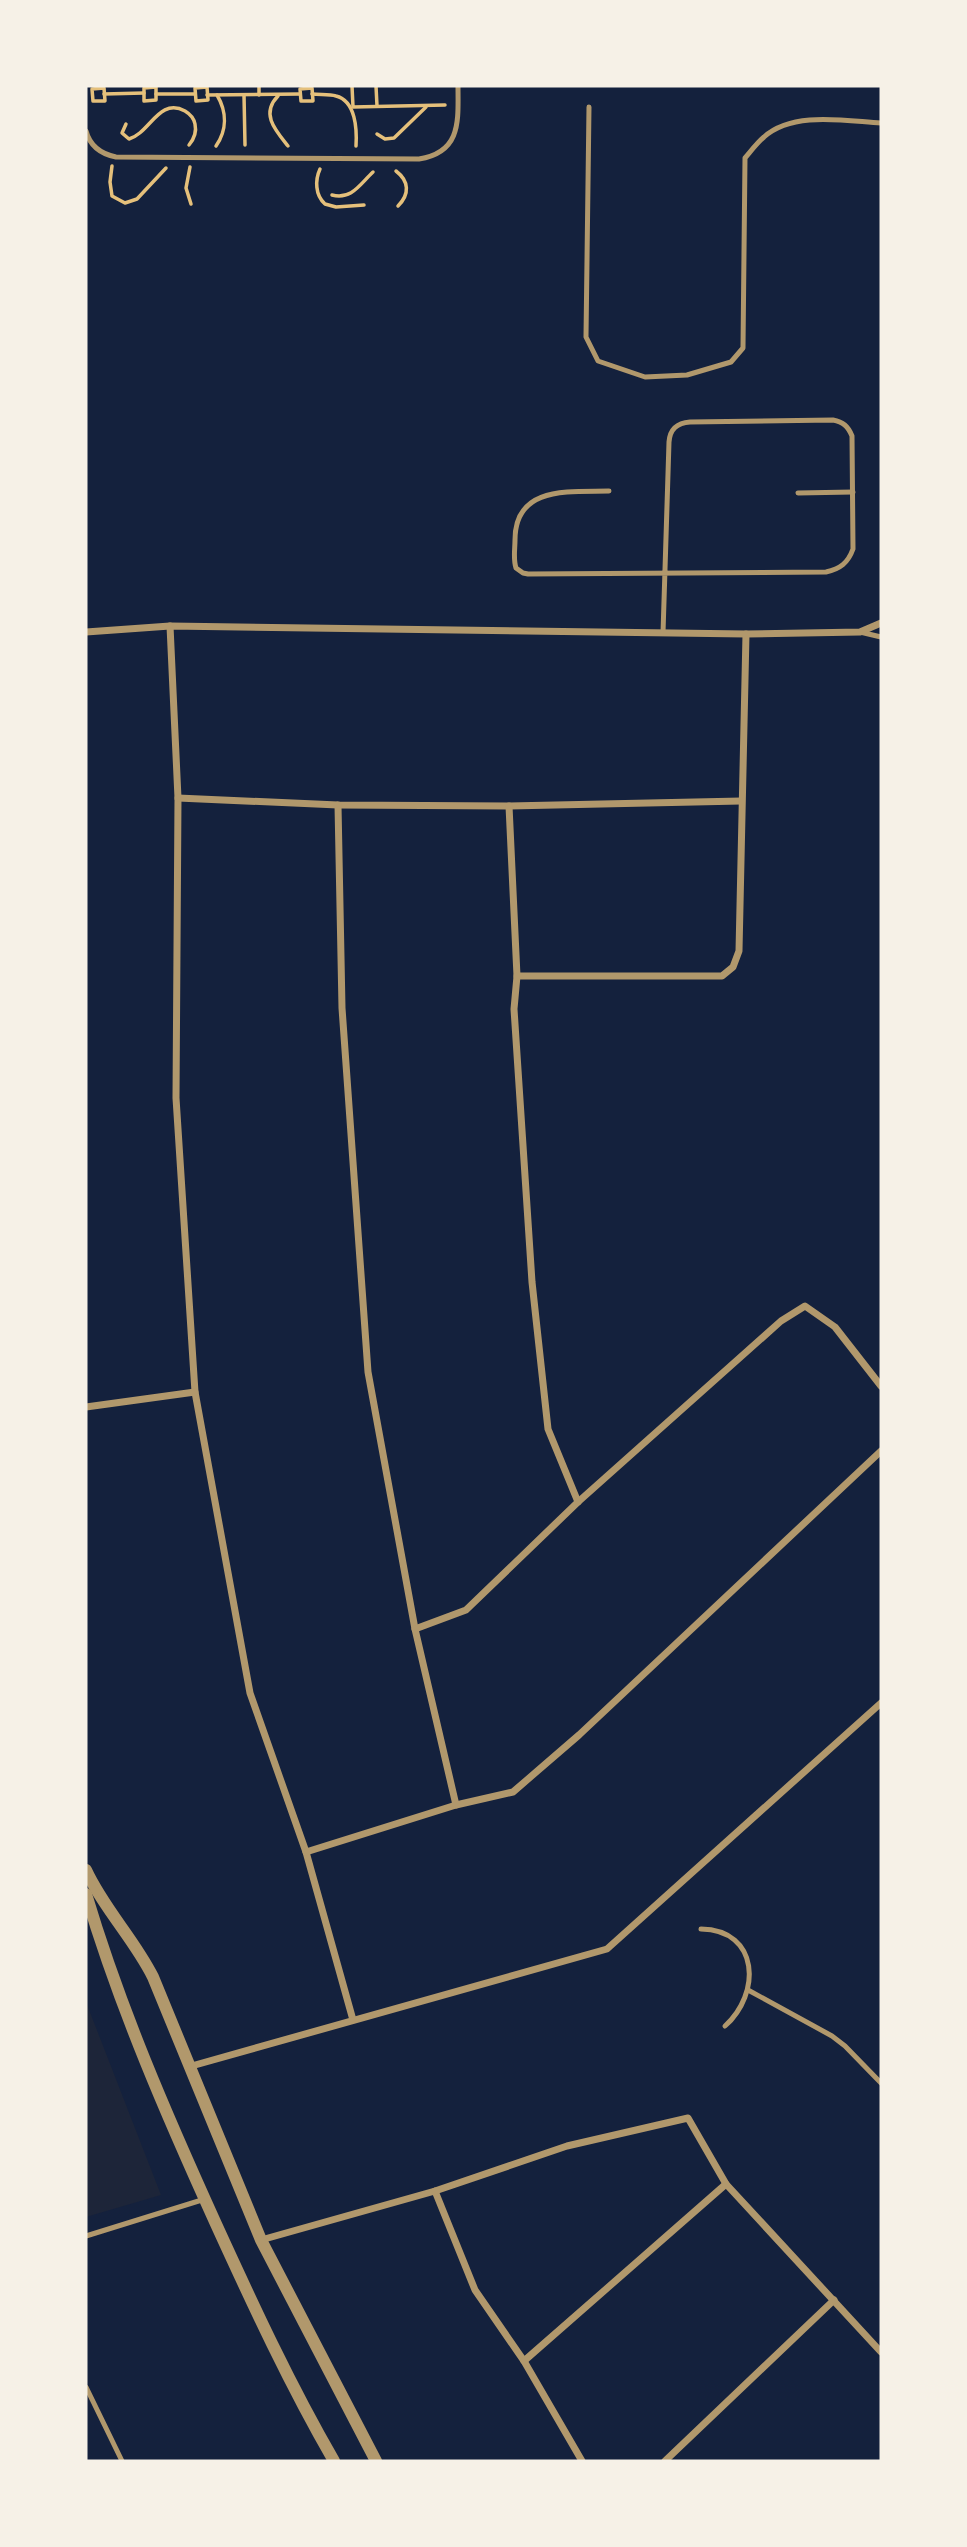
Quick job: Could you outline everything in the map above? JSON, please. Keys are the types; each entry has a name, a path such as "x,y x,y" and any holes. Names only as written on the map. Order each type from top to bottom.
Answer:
{"street":[{"path":"86,632 170,626 746,634 860,632 881,623"},
{"path":"170,626 178,798 177,1098 195,1392 250,1693 306,1852 353,2020"},
{"path":"517,976 722,976 733,967 739,951 746,634"},
{"path":"178,798 338,805 509,806 741,801"},
{"path":"338,805 342,1008 368,1372 415,1629 456,1805"},
{"path":"509,806 517,976 514,1009 532,1282 548,1429 578,1502"},
{"path":"415,1629 466,1610 578,1502 781,1321 805,1306 835,1327 881,1385"},
{"path":"86,1407 195,1392"},
{"path":"306,1852 456,1805 513,1792 579,1735 881,1451"},
{"path":"188,2067 607,1949 881,1703"},
{"path":"86,1870 102,1900 145,1962 261,2241 376,2461"},
{"path":"86,1894 118,1992 158,2092 269,2339 334,2461"},
{"path":"261,2241 435,2192 566,2146 688,2118 726,2184 881,2352"},
{"path":"524,2361 726,2184"},
{"path":"435,2192 474,2290 524,2361 582,2461"},
{"path":"665,2461 834,2300"}],"lane":[{"path":"86,131 99,151 116,157 419,159 437,155 456,133 458,86"},
{"path":"589,107 586,337 598,361 645,377 687,375 731,362 743,348 746,158 765,136 793,123 824,120 881,124"},
{"path":"609,491 549,494 534,501 520,516 516,526 516,568 528,574 664,572 826,572 840,568 853,549 852,436 846,425 840,421 683,422 673,430 670,436 664,572 663,633"},
{"path":"798,493 853,492"},
{"path":"860,632 881,637"},
{"path":"701,1929 721,1932 737,1942 743,1950 749,1969 748,1990 740,2010 724,2026"},
{"path":"748,1990 832,2036 881,2083"},
{"path":"86,2236 205,2199"},
{"path":"86,2387 122,2461"},
{"path":"86,2407 93,2405"}],"path":[{"path":"259,86 259,95"},
{"path":"352,86 351,107 356,132 354,158"},
{"path":"376,86 377,106"},
{"path":"152,87 156,87 156,100 144,101 144,88 152,87"},
{"path":"207,87 208,100 196,100 195,94 195,88 207,87"},
{"path":"86,96 92,95 93,101 105,101 104,94 144,93"},
{"path":"156,94 195,94"},
{"path":"279,94 270,107 270,121 297,158"},
{"path":"207,95 300,94 301,102 313,101 312,94 338,96 351,107 458,105"},
{"path":"205,158 214,151 224,131 224,113 217,95"},
{"path":"244,95 245,158"},
{"path":"377,134 384,139 394,138 428,105"},
{"path":"116,157 110,173 112,195 125,203 137,199 176,158 194,137 196,126 189,114 177,108 164,110 153,118 141,134 130,139 122,133 126,124"},
{"path":"191,204 187,196 186,179 192,164 198,158"},
{"path":"327,158 317,183 321,200 331,206 364,205"},
{"path":"332,195 351,194 376,169"},
{"path":"392,170 402,176 407,186 405,197 398,206"}],"shaded area":[{"path":"86,2002 161,2195 86,2217"}]}
